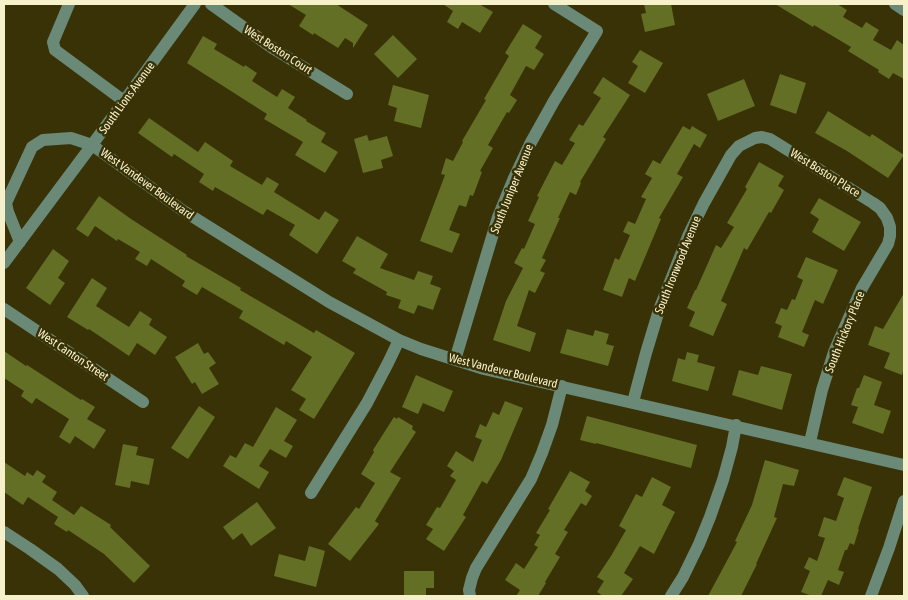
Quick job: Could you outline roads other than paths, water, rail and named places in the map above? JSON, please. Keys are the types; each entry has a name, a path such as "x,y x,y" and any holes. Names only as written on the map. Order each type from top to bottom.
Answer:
{"street":[{"path":"69,4 53,42 55,50 124,101"},
{"name":"South Lions Avenue","path":"4,263 195,4"},
{"name":"West Boston Court","path":"211,4 274,49 347,94"},
{"name":"South Juniper Avenue","path":"455,360 498,217 514,178 554,101 597,31 554,4"},
{"path":"895,4 904,10"},
{"name":"West Boston Place","path":"748,141 762,137 778,143 880,208 887,218 890,227"},
{"path":"20,242 6,203 32,147 43,140 71,138 92,144"},
{"name":"South Ironwood Avenue","path":"633,402 659,310 688,234 731,154 748,141"},
{"name":"West Vandever Boulevard","path":"92,144 182,210 329,302 399,340 484,369 904,464"},
{"name":"South Hickory Place","path":"810,442 822,390 834,352 862,288 888,244 890,227"},
{"name":"West Canton Street","path":"4,308 143,402"},
{"path":"311,494 367,403 399,340"},
{"path":"470,596 469,590 476,568 531,480 552,425 562,386"},
{"path":"671,596 699,544 710,517 723,480 736,426"},
{"path":"871,596 904,501"},
{"path":"4,532 58,569 75,585 83,596"}]}
